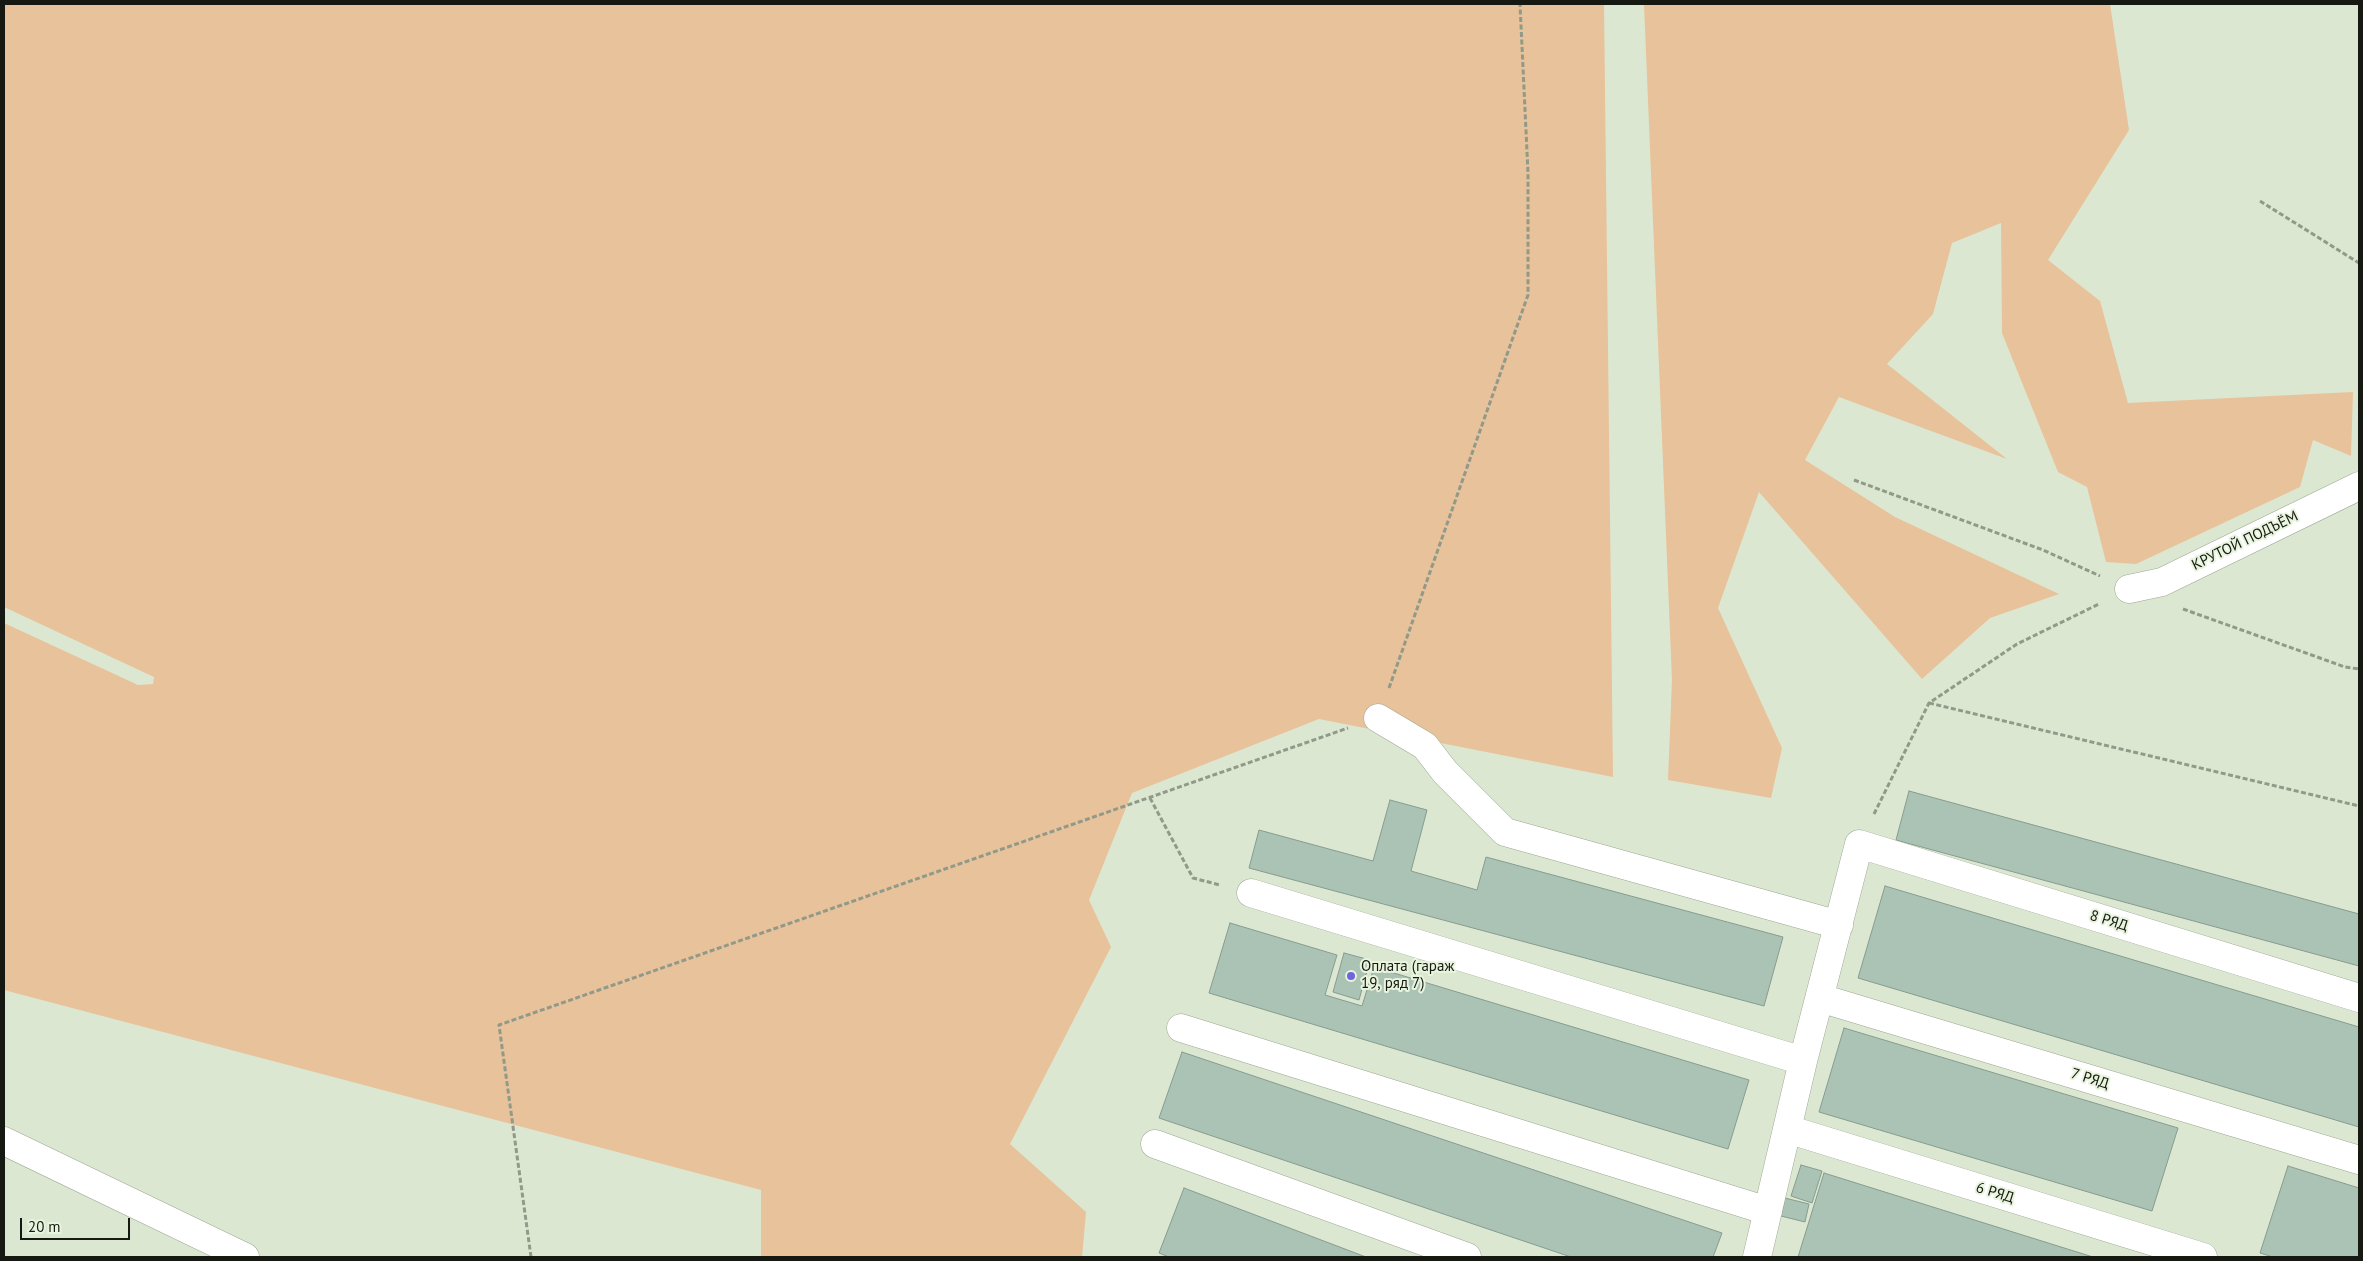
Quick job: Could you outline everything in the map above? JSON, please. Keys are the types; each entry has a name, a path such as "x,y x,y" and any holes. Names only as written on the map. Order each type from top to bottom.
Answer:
{"street":[{"name":"КРУТОЙ ПОДЪЁМ","path":"2129,589 2162,582 2359,486"},
{"path":"1378,718 1425,746 1444,772 1505,832 1839,925"},
{"path":"1757,1257 1787,1129 1859,844"},
{"name":"8 РЯД","path":"1859,844 2359,998"},
{"path":"1251,894 1804,1062"},
{"name":"7 РЯД","path":"1820,998 2359,1160"},
{"path":"1181,1028 1768,1210"},
{"name":"6 РЯД","path":"1787,1129 2202,1257"},
{"path":"4,1141 245,1257"},
{"path":"1155,1144 1467,1257"}],"path":[{"path":"531,1257 499,1025 1378,718 1528,295 1528,173 1520,4"},
{"path":"2260,201 2359,263"},
{"path":"1854,480 2042,550 2129,589"},
{"path":"1859,844 1929,703 2017,644 2129,589"},
{"path":"2176,606 2345,667 2359,669"},
{"path":"1929,703 2359,806"},
{"path":"1150,798 1193,878 1251,894"}],"shaded area":[{"path":"4,4 1604,4 1613,777 1319,719 1132,793 1089,900 1111,947 1010,1144 1086,1212 1082,1257 761,1257 761,1190 4,990 4,623 138,685 153,684 154,677 4,607"},
{"path":"1644,4 2110,4 2129,130 2048,260 2100,301 2128,403 2353,392 2351,456 2313,440 2300,487 2136,564 2106,562 2087,487 2058,472 2002,333 2001,223 1952,243 1933,314 1887,364 2007,459 1839,397 1805,460 1895,517 2059,594 1990,618 1922,679 1759,492 1718,608 1782,748 1771,798 1668,780 1672,680"}],"building":[{"path":"1909,791 2359,914 2359,966 1896,840"},
{"path":"1390,800 1427,810 1411,871 1477,890 1486,857 1783,937 1764,1006 1249,868 1259,830 1373,861"},
{"path":"1885,886 2359,1027 2359,1127 1858,978"},
{"path":"1230,923 1337,955 1325,995 1362,1006 1374,967 1749,1080 1728,1149 1209,993"},
{"name":"Оплата (гараж 19, ряд 7)","path":"1344,953 1370,960 1359,1000 1333,992"},
{"path":"1844,1028 2178,1128 2152,1211 1819,1112"},
{"path":"1182,1052 1722,1233 1713,1257 1571,1257 1159,1118"},
{"path":"1801,1165 1822,1171 1812,1203 1791,1196"},
{"path":"2288,1166 2359,1188 2359,1257 2273,1257 2260,1253"},
{"path":"1824,1173 2093,1257 1798,1257"},
{"path":"1184,1188 1366,1257 1169,1257 1159,1253"},
{"path":"1785,1198 1809,1204 1805,1222 1781,1216"}],"place":[{"name":"Оплата (гараж 19, ряд 7)","path":"1351,976"}]}
